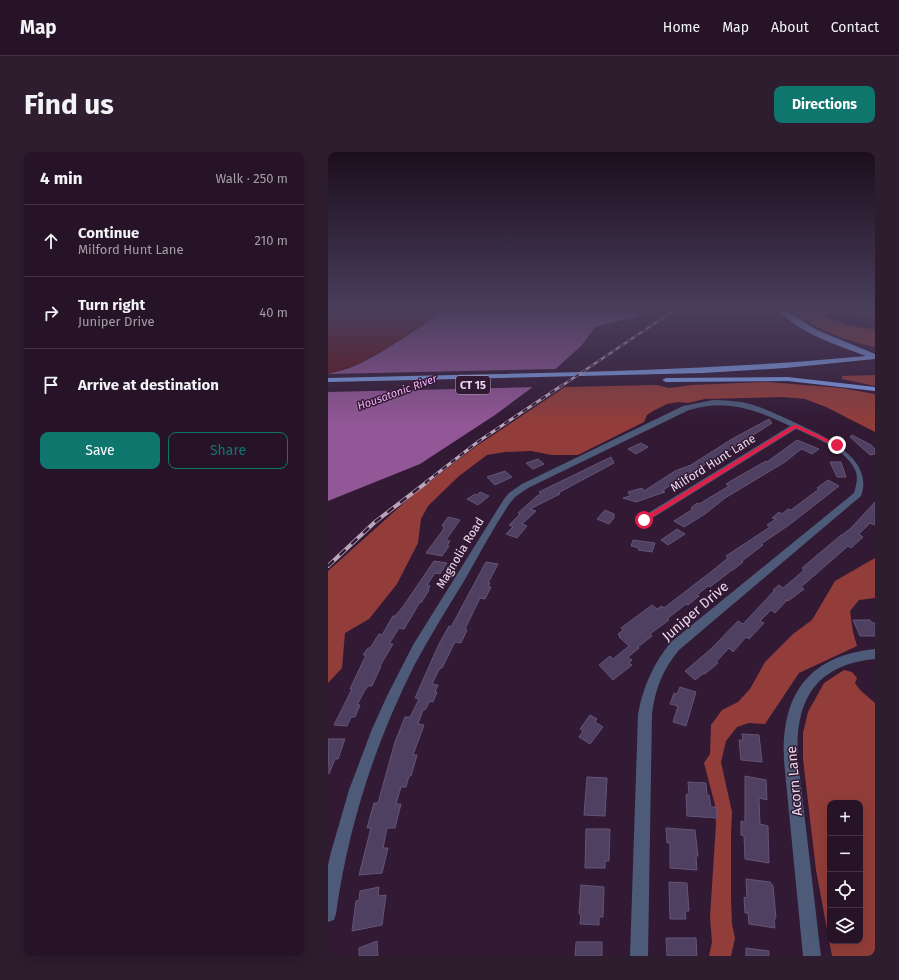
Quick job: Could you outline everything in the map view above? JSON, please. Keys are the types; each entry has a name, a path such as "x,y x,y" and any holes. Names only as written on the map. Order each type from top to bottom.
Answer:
{"highway":[{"path":"856,349 874,356"},
{"path":"858,349 874,356"},
{"name":"CT 15","path":"328,380 628,373 765,367 874,356"},
{"name":"CT 15","path":"328,388 666,380 769,374 875,365"},
{"path":"666,380 788,379 875,389"}],"street":[{"name":"Magnolia Road","path":"328,914 336,867 345,828 360,780 386,712 424,637 503,507 512,495 525,486 692,406 716,403 747,406 762,410 795,426"},
{"name":"Milford Hunt Lane","path":"644,520 795,426"},
{"name":"Juniper Drive","path":"639,956 645,714 654,675 675,646 858,494 864,483 864,473 862,468 852,455 837,445 795,426"},
{"name":"Acorn Lane","path":"812,956 791,761 790,744 794,713 804,691 829,667 854,656 875,654"}],"shaded area":[{"path":"328,349 386,349 356,365 328,374"},
{"path":"875,375 875,386 842,379 842,376"},
{"path":"767,382 842,388 875,394 875,432 826,407 805,399 783,397 705,399 688,403 679,402 667,404 647,415 644,422 578,455 552,455 531,451 505,452 487,455 459,476 428,506 421,519 418,543 397,584 369,619 345,633 342,668 328,683 328,571 415,493 475,447 565,387 657,385 669,388 692,385"},
{"path":"875,558 875,598 859,600 850,611 857,646 799,673 765,724 749,723 737,727 726,741 721,762 732,812 731,898 732,924 735,938 731,956 709,956 712,942 710,917 716,824 715,805 704,763 710,754 711,725 722,710 738,702 750,689 765,662 793,634 812,620 835,581"},
{"path":"844,670 852,672 857,678 855,683 860,690 875,703 875,956 832,956 830,944 863,944 863,800 827,800 827,929 816,870 803,759 803,733 808,712 824,683"}],"water":[{"name":"Housatonic River","path":"387,349 578,349 549,375 495,415 420,464 328,501 328,374 354,366"}],"pier":[{"path":"558,369 537,387 328,392 328,374"}],"building":[{"path":"769,419 772,423 712,462 710,461 694,472 688,475 687,474 662,491 665,492 636,502 623,498 630,496 628,492 642,488 644,491 675,471 691,465 732,439"},
{"path":"852,435 871,445 875,449 875,454 870,455 850,437"},
{"path":"797,440 819,449 812,454 802,449 800,450 785,462 725,498 705,514 684,527 674,521 693,509 691,508 697,503 699,504 729,486 726,484 766,461 767,462"},
{"path":"641,443 648,447 636,454 628,449"},
{"path":"611,457 614,463 558,493 560,494 530,509 536,511 522,524 527,526 517,538 506,534 513,527 509,525 520,514 518,513 541,494 539,492"},
{"path":"538,459 544,464 533,469 526,463"},
{"path":"830,462 841,462 846,477 837,477"},
{"path":"505,471 512,477 495,485 487,477"},
{"path":"828,480 839,486 789,525 761,544 763,545 733,570 710,587 708,586 688,605 686,604 667,619 669,620 650,634 652,636 628,657 632,660 629,663 632,665 613,680 599,665 610,656 613,659 629,646 619,637 620,636 618,634 623,630 621,628 652,605 657,609 662,606 664,608 728,558 726,556 770,527 767,525 776,519 772,518 779,512 782,514 788,509 791,510 819,489 817,488"},
{"path":"480,492 489,496 478,505 467,499 475,494 477,495"},
{"path":"875,502 875,525 870,523 859,534 863,537 851,548 848,546 801,587 804,589 788,601 787,600 775,613 771,610 760,621 764,623 749,639 746,637 733,652 729,648 716,662 718,663 695,680 685,671 711,649 738,621 743,624 774,591 773,590 779,585 783,588 804,570 802,568 851,528"},
{"path":"605,510 614,514 614,518 609,524 597,519"},
{"path":"448,517 460,520 446,540 450,541 447,546 449,546 442,556 426,553 443,530 444,526 442,526"},
{"path":"677,529 685,534 668,545 661,540"},
{"path":"633,540 655,543 652,552 638,550 639,548 631,546"},
{"path":"434,561 447,563 440,574 435,573 427,585 430,586 429,590 421,603 420,602 404,629 399,628 389,644 393,644 380,666 372,686 368,686 357,705 360,705 355,717 351,717 347,726 334,725 352,689 350,689 366,655 363,655 368,648 370,648 379,634 382,635 393,616 395,616 402,608"},
{"path":"486,562 498,564 488,583 490,583 488,587 491,587 485,599 480,598 465,629 467,630 461,643 455,642 442,668 440,668 432,684 438,685 435,692 437,692 433,702 430,701 425,710 423,710 418,724 424,725 413,755 417,755 406,787 401,787 396,804 401,804 395,828 387,828 383,848 388,848 382,873 359,875 371,828 367,828 374,803 378,803 395,742 405,717 410,717 419,699 415,698 439,644 449,626 451,627"},
{"path":"853,620 870,620 872,623 875,623 875,636 860,636"},
{"path":"680,687 696,692 686,726 673,722 678,706 670,704 674,693 677,694"},
{"path":"590,715 597,719 595,722 603,727 590,744 579,737 583,731 580,729"},
{"path":"742,734 759,735 762,762 741,760 739,740 743,740"},
{"path":"328,739 345,739 338,759 335,759 329,774"},
{"path":"745,776 766,780 767,800 759,798 760,824 768,826 769,863 745,859 744,836 741,835 741,821 745,822"},
{"path":"587,777 607,778 605,816 584,815"},
{"path":"688,782 706,783 707,795 709,795 711,807 716,807 717,818 687,816 686,795 689,793"},
{"path":"666,828 695,830 698,856 696,856 697,870 670,868 670,843 667,843"},
{"path":"586,829 610,829 609,861 605,861 605,868 585,868"},
{"path":"746,879 770,882 773,886 776,918 774,920 775,928 749,924 748,913 745,913 744,897 747,898"},
{"path":"669,882 687,883 689,911 685,911 686,919 670,919"},
{"path":"581,885 604,887 603,917 599,917 599,925 580,924 581,916 579,913"},
{"path":"379,887 378,896 386,895 382,925 352,931 356,901 359,900 360,891"},
{"path":"666,938 696,938 697,956 667,956"},
{"path":"377,941 378,956 359,956 359,948"},
{"path":"576,942 602,942 602,956 575,956"},
{"path":"746,948 769,951 769,956 746,956"}],"railway":[{"path":"560,387 617,349"},
{"path":"425,483 479,441 561,386"},
{"path":"328,566 375,522 427,482"}],"route":[{"path":"644,520 795,426 837,445"}]}
